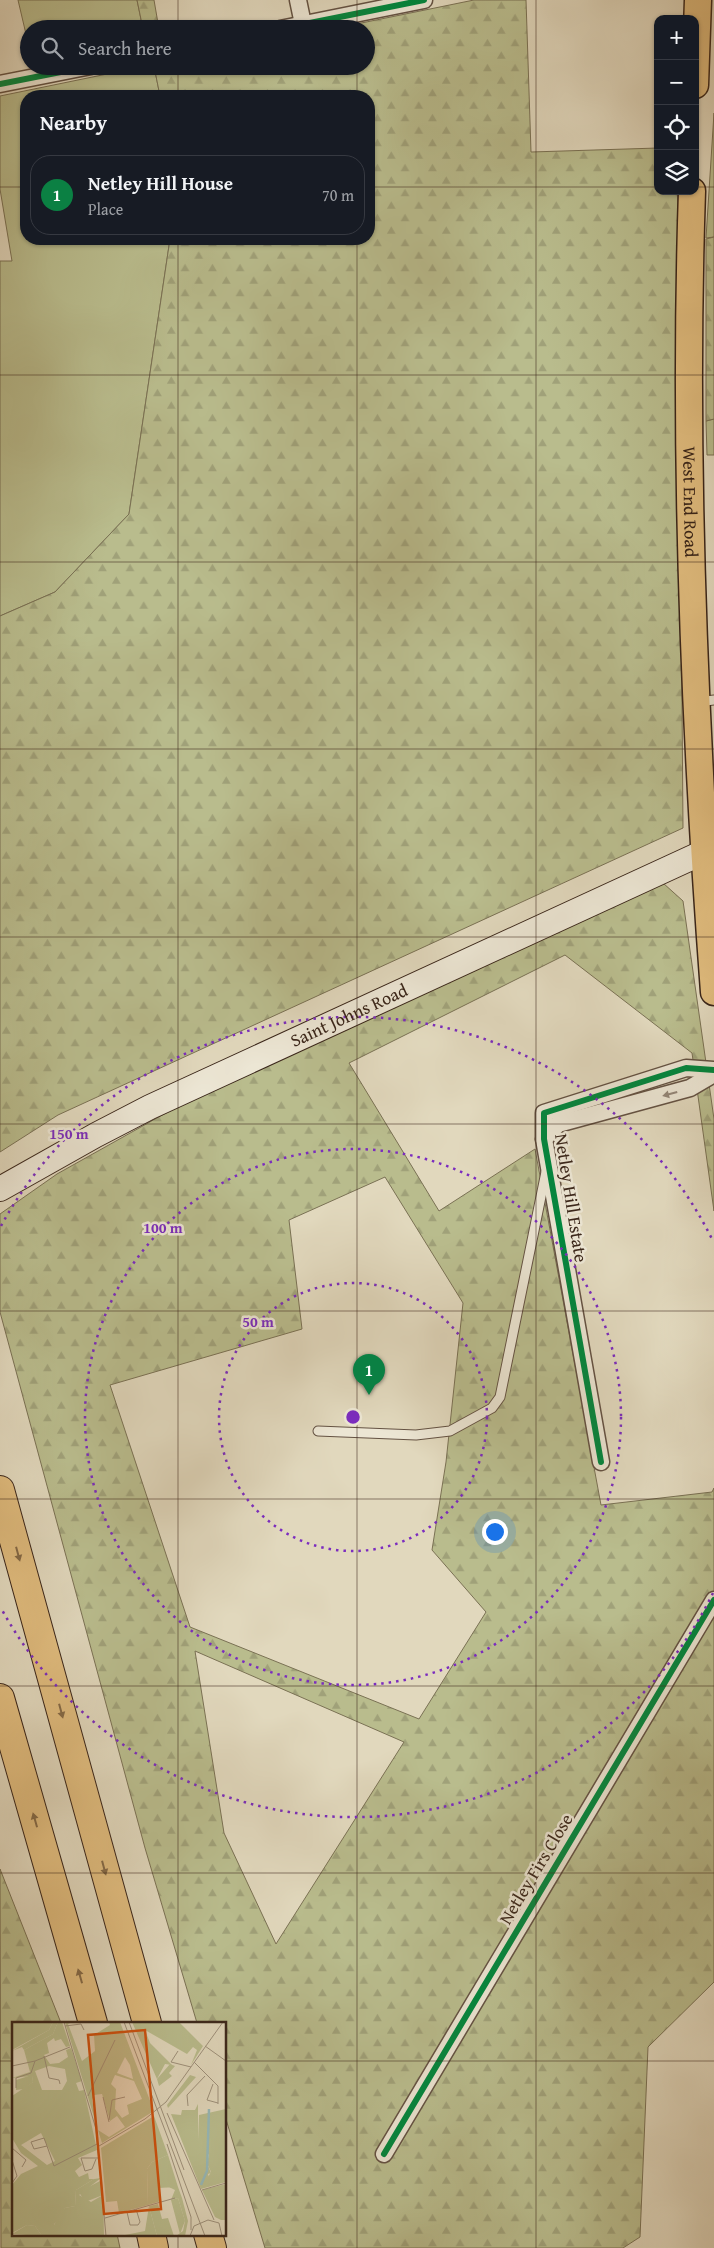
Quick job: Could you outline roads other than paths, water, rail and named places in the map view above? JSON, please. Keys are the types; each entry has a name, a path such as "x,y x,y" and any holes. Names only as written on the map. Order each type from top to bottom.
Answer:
{"highway":[{"path":"0,1485 3,1502 147,2022"},
{"path":"0,1698 93,2022"}],"main road":[{"path":"696,60 698,0"},
{"name":"West End Road","path":"692,195 689,294 689,482 706,701 708,868 714,992"},
{"name":"Saint Johns Road","path":"0,1189 150,1107 708,868"}],"street":[{"path":"298,0 302,20"},
{"path":"323,20 424,0"},
{"path":"0,84 46,75"},
{"name":"Netley Hill Estate","path":"601,1462 544,1140 544,1113 686,1068 714,1070"},
{"name":"Netley Hill Estate","path":"544,1140 558,1124 690,1088 714,1074"},
{"name":"Netley Firs Close","path":"384,2154 714,1600"}],"lane":[{"path":"318,1431 416,1435 450,1431 492,1408 500,1397 548,1162"}],"place":[{"name":"Netley Hill House","path":"369,1395"}]}
